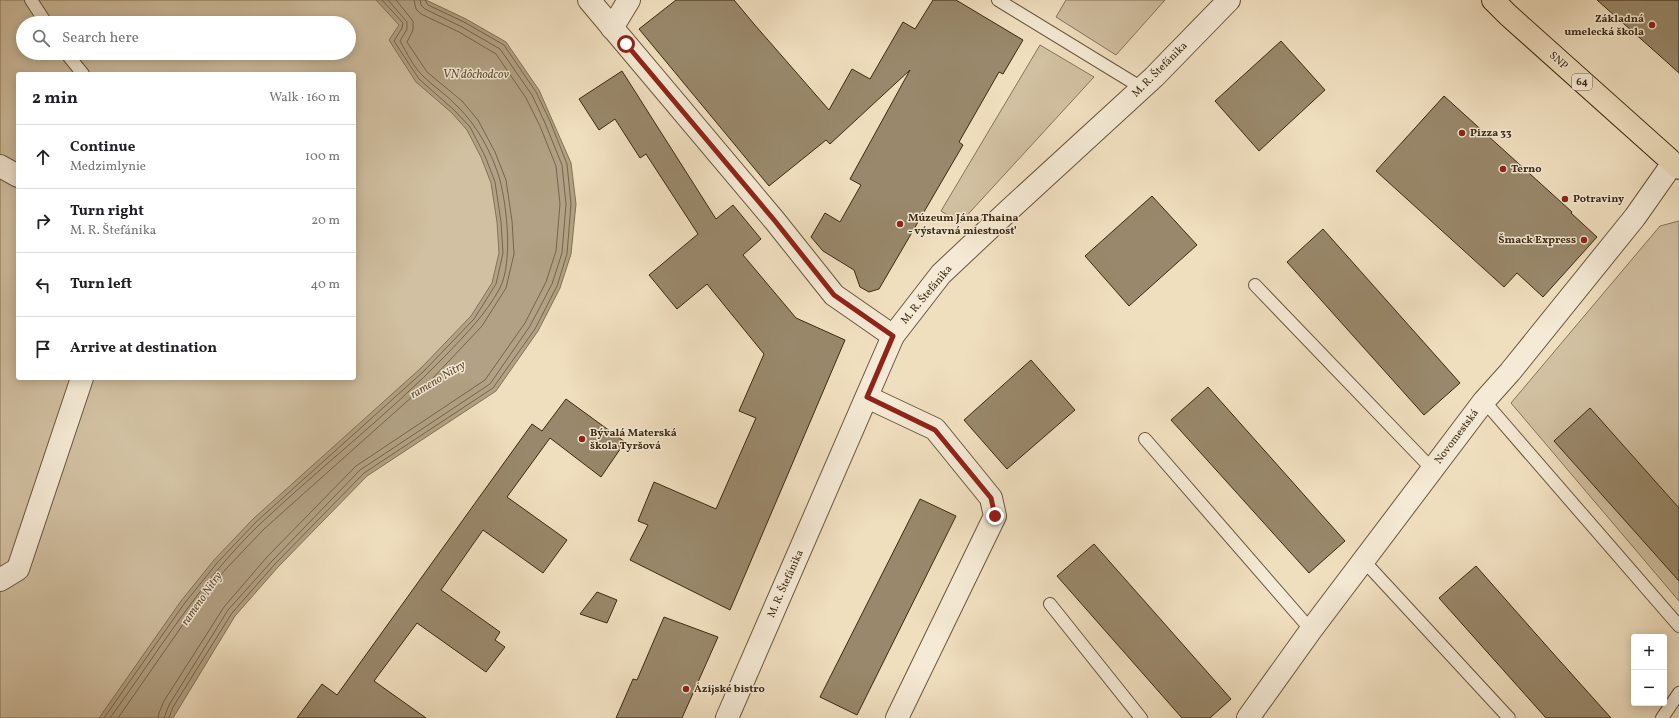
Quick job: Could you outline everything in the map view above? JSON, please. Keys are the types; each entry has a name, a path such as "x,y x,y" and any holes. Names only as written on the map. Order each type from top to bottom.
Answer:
{"main road":[{"name":"SNP","path":"1493,0 1676,165"}],"street":[{"path":"589,0 834,295 893,336"},
{"path":"612,28 630,0"},
{"name":"M. R. Štefánika","path":"727,718 893,336 941,274 1142,88 1229,0"},
{"name":"Novomestská","path":"1251,717 1311,630 1484,401 1510,372 1676,165"},
{"path":"0,166 16,175"},
{"path":"0,580 18,569 81,380"},
{"path":"867,397 935,430 991,498 995,516 897,718"}],"lane":[{"path":"31,0 41,16"},
{"path":"998,0 1142,88"},
{"path":"72,60 81,72"},
{"path":"1255,285 1432,469"},
{"path":"1484,401 1679,626"},
{"path":"1146,439 1311,630"},
{"path":"1363,560 1509,718"},
{"path":"1050,604 1141,718"},
{"path":"1662,718 1679,693"}],"shaded area":[{"path":"0,0 386,0 516,197 516,274 233,584 153,718 0,718"},
{"path":"1066,0 1165,0 1116,55 1056,17"},
{"path":"1040,45 1094,77 960,223 941,211"},
{"path":"1679,221 1679,601 1511,403 1660,226"}],"water":[{"name":"VN dôchodcov","path":"376,0 426,0 466,19 506,42 539,90 571,163 576,204 571,254 560,288 538,331 496,391 367,476 278,567 235,616 173,718 99,718 181,601 214,560 253,519 421,368 471,316 492,283 499,253 497,222 491,183 481,157 467,130 452,113 416,82 389,40 399,25"}],"building":[{"path":"676,0 734,0 829,110 852,69 870,79 903,22 915,29 933,0 956,0 1023,40 1003,74 999,72 959,142 963,145 879,289 869,292 860,287 854,270 823,251 811,237 825,213 840,222 861,185 850,179 910,70 830,144 826,140 769,186 639,29"},
{"name":"Základná umelecká škola","path":"1597,0 1679,0 1679,73 1659,55"},
{"path":"1281,41 1325,90 1259,151 1215,101"},
{"path":"622,71 716,219 733,205 761,239 743,255 796,318 845,340 730,610 630,560 648,525 638,521 654,482 716,509 756,418 739,411 764,354 707,284 677,309 649,275 698,234 646,154 640,158 615,119 599,130 579,99"},
{"path":"1444,96 1572,212 1571,213 1597,237 1543,297 1517,273 1504,287 1376,171"},
{"path":"1152,196 1197,245 1129,306 1085,256"},
{"path":"1323,229 1460,383 1424,415 1287,262"},
{"path":"1031,360 1075,410 1007,469 964,420"},
{"path":"1208,387 1345,541 1309,573 1171,420"},
{"path":"566,399 625,442 601,477 550,438 507,497 567,540 543,573 483,530 441,590 500,632 495,640 505,647 486,672 417,623 374,681 426,718 297,718 322,684 337,695 532,424 542,431"},
{"path":"1590,408 1679,508 1679,581 1554,441"},
{"path":"920,499 956,516 857,715 820,697"},
{"path":"1094,544 1231,699 1210,718 1182,718 1057,576"},
{"path":"1476,566 1611,718 1546,718 1439,598"},
{"path":"597,592 617,600 607,623 580,614"},
{"path":"664,617 718,637 682,718 616,718 633,679 637,680"}],"place":[{"name":"Základná umelecká škola","path":"1652,25"},
{"name":"Pizza 33","path":"1462,133"},
{"name":"Terno","path":"1503,169"},
{"name":"Potraviny","path":"1565,199"},
{"name":"Múzeum Jána Thaina - výstavná miestnosť","path":"900,224"},
{"name":"Šmack Express","path":"1584,240"},
{"name":"Bývalá Materská škola Tyršová","path":"582,439"},
{"name":"Ázijské bistro","path":"686,689"}],"route":[{"path":"626,44 775,221 834,295 893,336 867,397 935,430 991,498 995,516"}],"water label":[{"name":"rameno Nitry","path":"438,380"},
{"name":"rameno Nitry","path":"202,599"}]}
